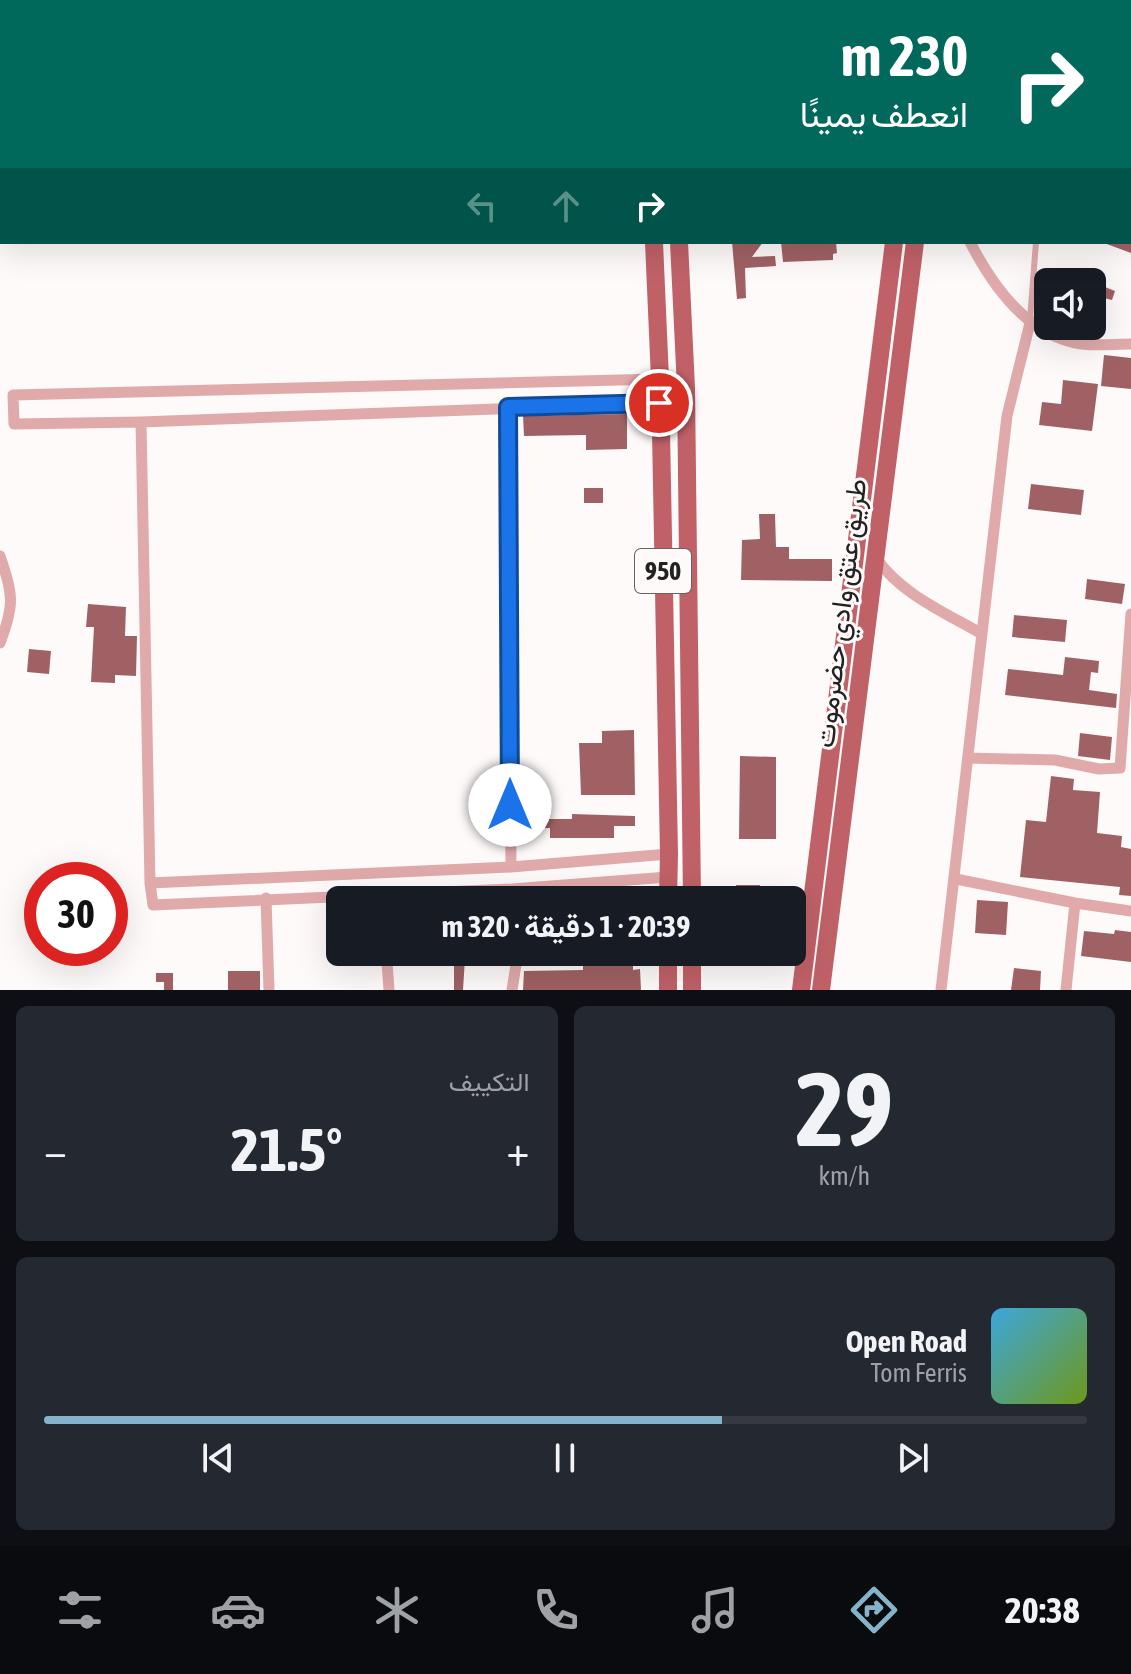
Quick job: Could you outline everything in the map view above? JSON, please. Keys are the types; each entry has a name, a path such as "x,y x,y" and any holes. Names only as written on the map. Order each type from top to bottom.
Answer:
{"main road":[{"name":"950","path":"654,244 660,379 668,886"},
{"name":"950","path":"679,244 686,388 692,886"},
{"name":"طريق عتق وادي حضرموت","path":"801,990 894,244"},
{"name":"طريق عتق وادي حضرموت","path":"821,990 915,244"},
{"path":"668,966 668,990"},
{"path":"692,966 692,990"}],"street":[{"path":"971,244 981,262 1030,323 1051,336 1082,344 1131,344"},
{"path":"941,990 1007,416 1030,323"},
{"path":"659,403 14,424 13,395 660,379"},
{"path":"508,407 511,867"},
{"path":"0,417 13,410"},
{"path":"141,422 150,883 153,905 326,897"},
{"path":"0,556 10,585 11,614 0,643"},
{"path":"875,557 890,576 908,591 982,634"},
{"path":"968,758 1055,760 1099,769 1125,768 1131,614"},
{"path":"150,883 511,867 669,854"},
{"path":"585,886 668,877"},
{"path":"956,879 1131,911"},
{"path":"266,898 269,990"},
{"path":"1066,990 1075,903"},
{"path":"387,966 389,990"},
{"path":"512,990 516,966"}],"lane":[{"path":"1030,323 1036,244"}],"building":[{"path":"732,244 762,244 752,257 775,256 776,266 745,268 746,298 737,299"},
{"path":"781,244 836,244 837,253 833,254 833,260 783,262"},
{"path":"1107,244 1131,244 1131,253"},
{"path":"1106,287 1115,291 1112,300 1106,298"},
{"path":"1104,355 1131,358 1131,389 1101,386"},
{"path":"1063,380 1098,384 1092,431 1039,425 1042,402 1061,404"},
{"path":"627,414 627,449 586,450 586,435 524,436 523,416"},
{"path":"1031,484 1084,490 1081,515 1028,509"},
{"path":"584,488 603,488 603,503 584,503"},
{"path":"759,514 775,514 776,547 789,547 789,559 832,559 832,581 741,580 742,540 760,539"},
{"path":"1087,579 1125,584 1122,604 1085,599"},
{"path":"88,604 126,607 125,636 137,636 136,676 115,675 115,683 91,682 94,627 86,627"},
{"path":"1014,615 1067,620 1065,642 1012,637"},
{"path":"29,649 51,651 49,674 27,672"},
{"path":"1065,657 1099,661 1098,673 1091,672 1089,690 1117,694 1116,708 1005,695 1008,669 1063,675"},
{"path":"634,730 635,795 581,795 579,743 602,743 602,731"},
{"path":"1080,733 1112,737 1110,760 1078,756"},
{"path":"740,756 776,757 776,839 739,839"},
{"path":"1051,776 1074,779 1073,790 1100,792 1097,833 1122,836 1121,847 1131,849 1131,896 1119,895 1120,887 1020,877 1026,820 1046,822"},
{"path":"572,814 635,816 635,826 614,826 614,838 550,838 550,828 545,828 545,819 572,819"},
{"path":"977,900 1008,902 1006,935 975,933"},
{"path":"1115,930 1131,932 1131,962 1081,956 1084,931 1114,934"},
{"path":"454,966 464,966 463,990 454,990"},
{"path":"583,966 633,966 633,970 640,969 641,990 523,990 524,971 583,970"},
{"path":"1014,968 1041,971 1040,990 1011,990"},
{"path":"228,971 260,971 260,990 228,990"},
{"path":"156,973 173,973 173,990 164,990 164,982 156,982"}],"route":[{"path":"510,805 508,407 659,403"}]}
